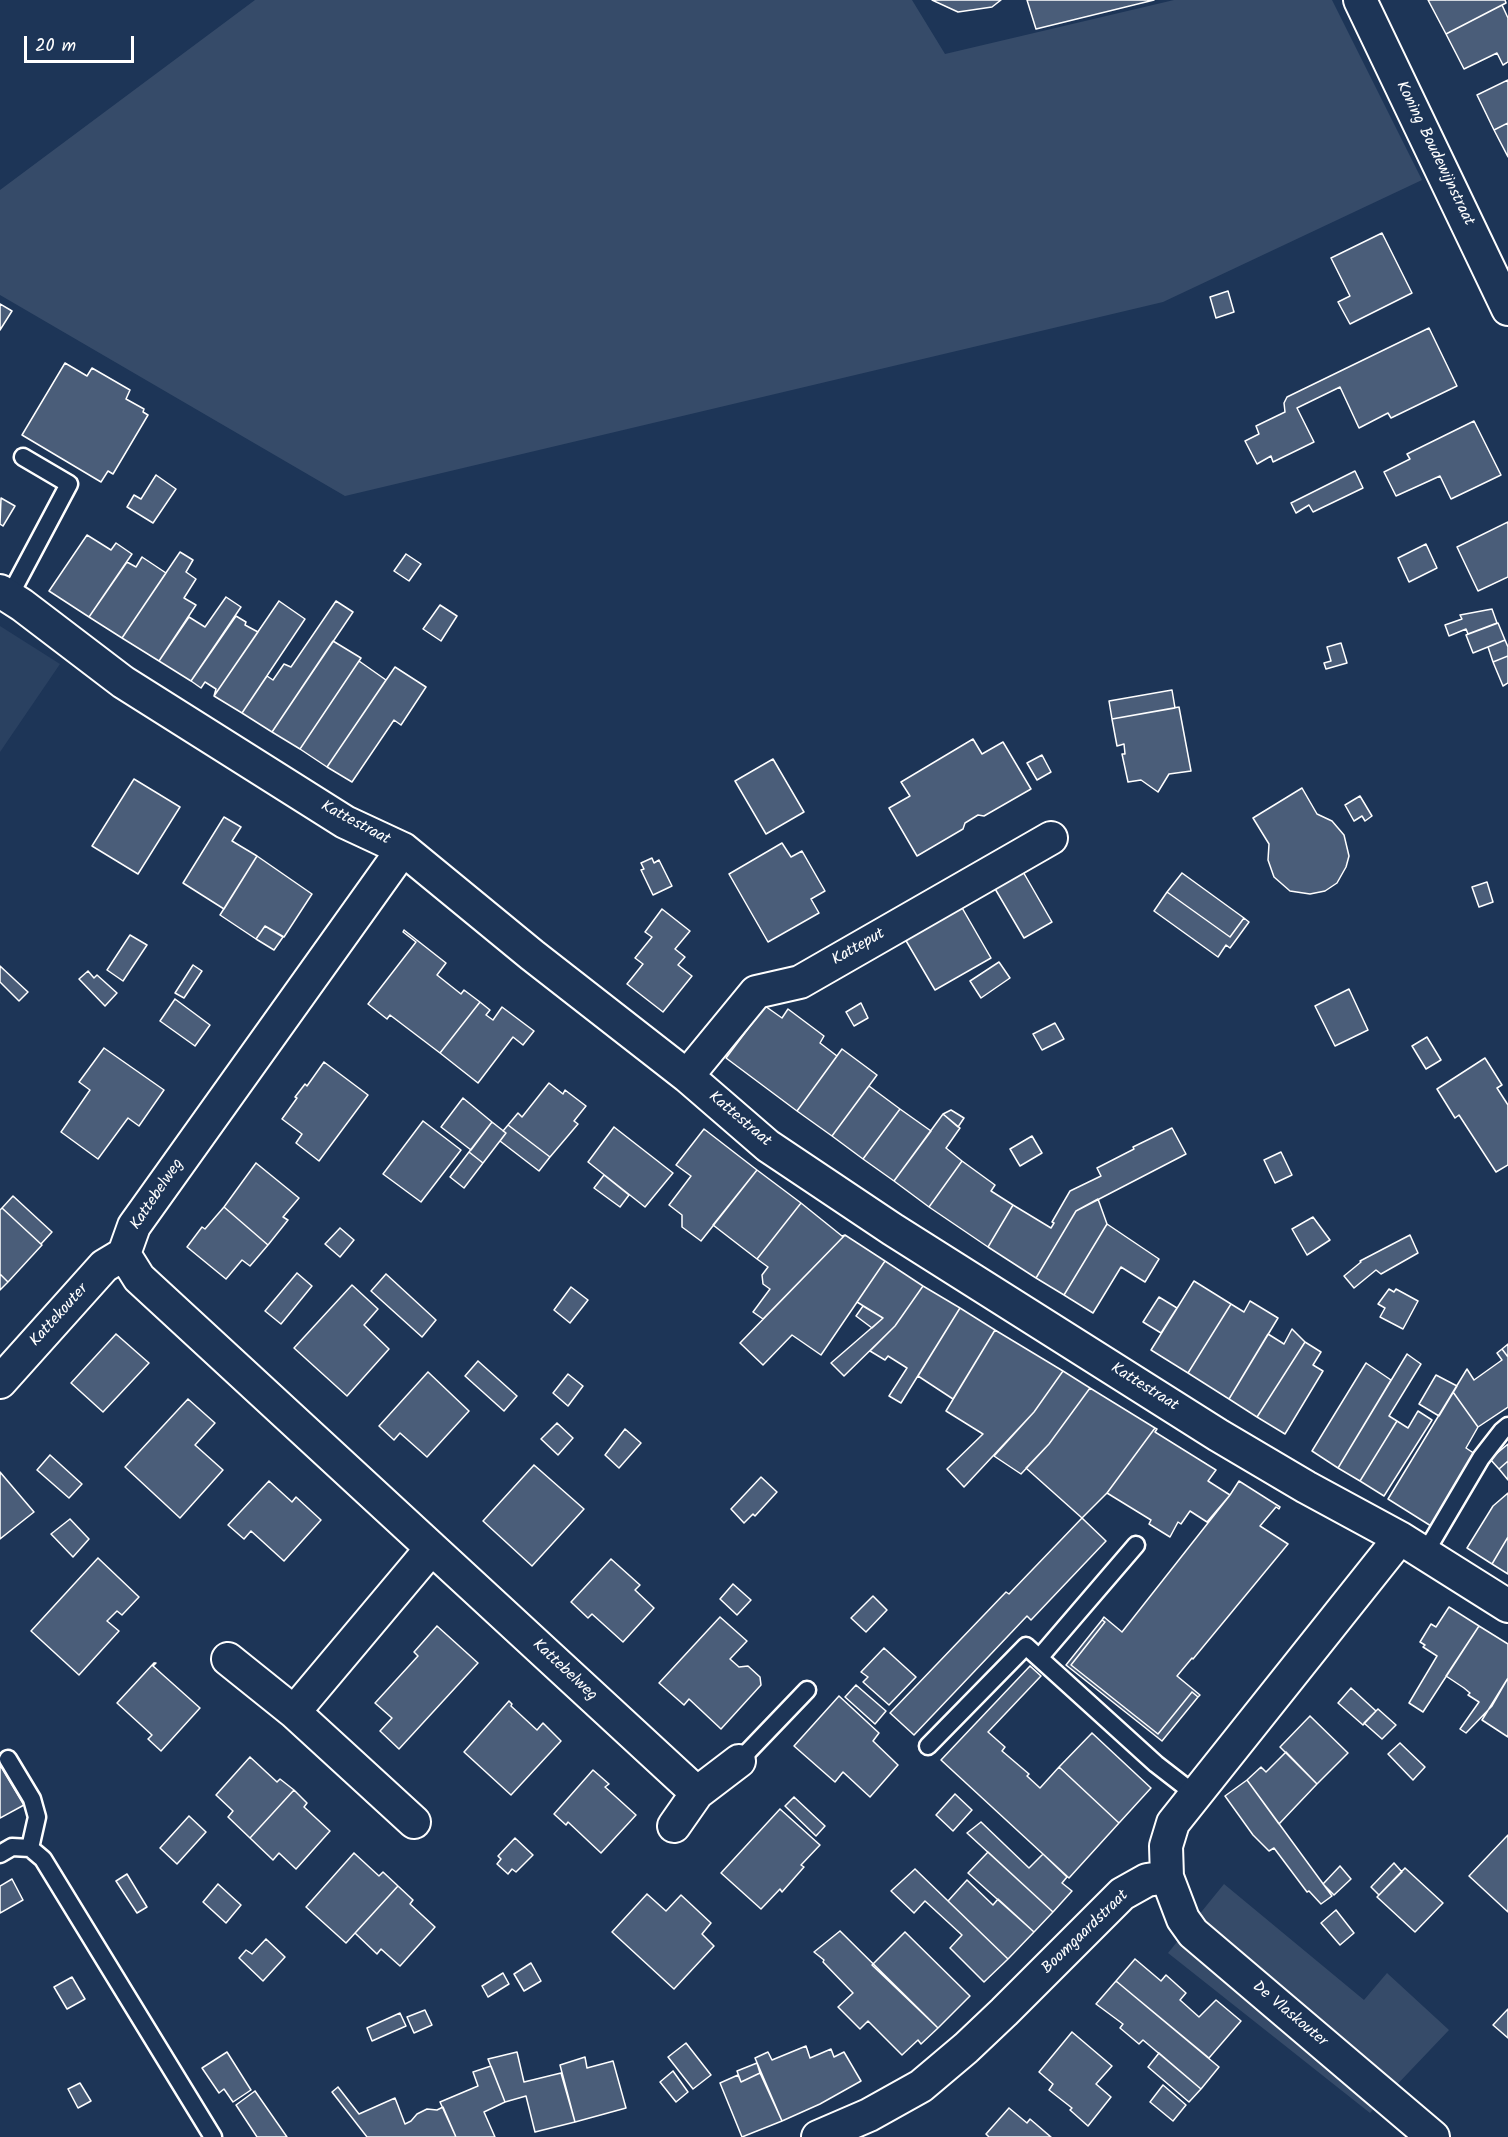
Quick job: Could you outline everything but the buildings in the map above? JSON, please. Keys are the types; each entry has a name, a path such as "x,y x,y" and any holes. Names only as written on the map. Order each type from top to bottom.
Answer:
{"street":[{"name":"Koning Boudewijnstraat","path":"1360,0 1508,309"},
{"name":"Kattestraat","path":"5,594 123,681 345,822 402,849 532,955 687,1076 768,1146 892,1228 1218,1435 1413,1546 1508,1606"},
{"name":"Katteput","path":"687,1076 756,992 800,982 1051,838"},
{"name":"Kattebelweg","path":"402,849 134,1226 124,1254 139,1278 697,1793"},
{"name":"Kattekouter","path":"0,1382 104,1266 124,1254"},
{"path":"1167,1876 1166,1846 1173,1823 1413,1546"},
{"path":"294,1712 431,1549"},
{"path":"228,1659 294,1712 414,1822"},
{"path":"674,1826 697,1793 739,1761"},
{"name":"Boomgaardstraat","path":"818,2137 869,2115 921,2086 1004,2012 1122,1894 1148,1880 1167,1876"},
{"name":"De Vlaskouter","path":"1167,1876 1173,1898 1193,1933 1433,2137"}],"lane":[{"path":"5,594 69,484 23,458"},
{"path":"1413,1546 1508,1426"},
{"path":"1039,1658 1136,1545"},
{"path":"928,1746 1026,1646 1156,1764 1196,1795"},
{"path":"739,1761 807,1690"},
{"path":"8,1759 35,1808 37,1817 30,1848"},
{"path":"0,1854 12,1847 30,1848 43,1859 213,2137"}],"shaded area":[{"path":"255,0 912,0 945,54 1174,0 1332,0 1422,180 1163,302 345,496 0,295 0,190"},
{"path":"0,626 60,664 0,752"},
{"path":"1224,1884 1364,2000 1387,1973 1449,2030 1370,2113 1168,1953"}]}
